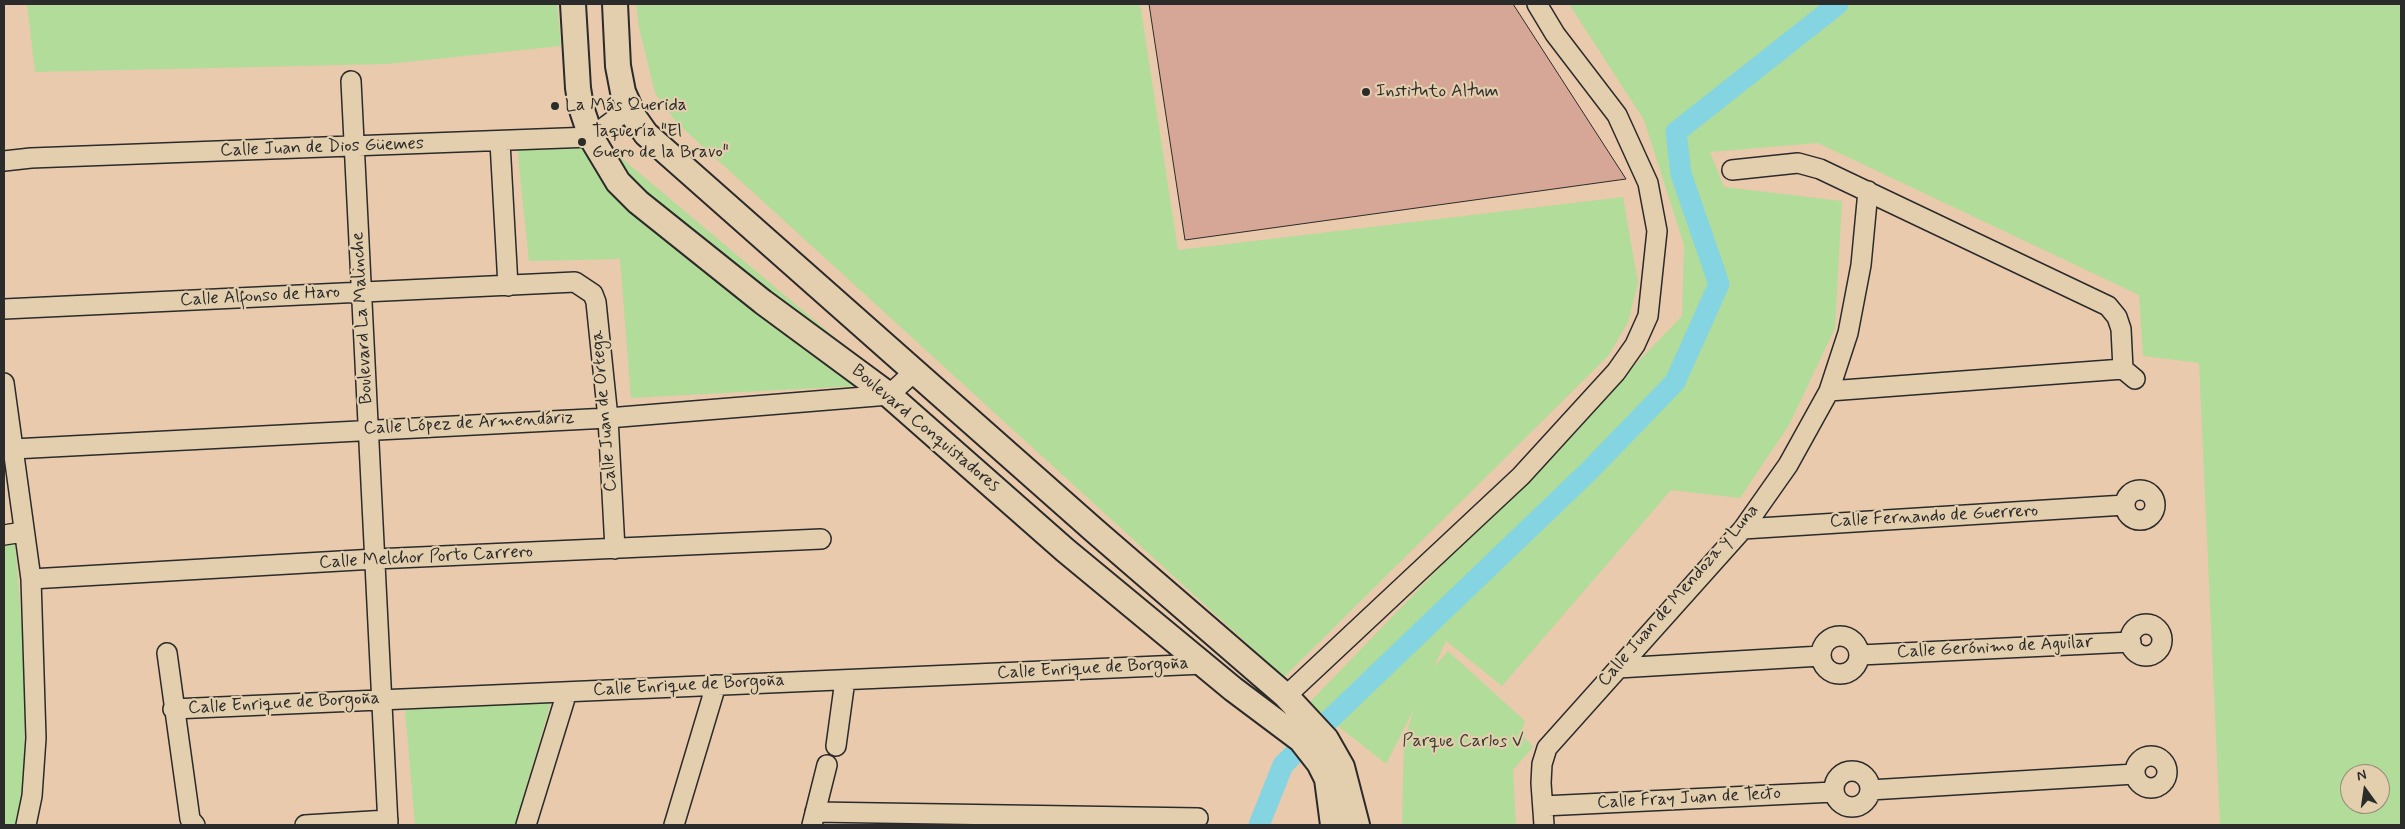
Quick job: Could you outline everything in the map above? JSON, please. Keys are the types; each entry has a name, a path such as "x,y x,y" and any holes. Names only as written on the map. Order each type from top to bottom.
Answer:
{"street":[{"name":"Boulevard Conquistadores","path":"573,4 578,88 591,137 618,182 638,202 763,302 889,395 1065,550 1233,689 1301,740 1319,763 1326,779 1333,825"},
{"name":"Boulevard Conquistadores","path":"615,4 618,66 623,92 630,108 646,134 664,152 915,371 1102,538 1286,696 1326,739 1342,767 1357,825"},
{"path":"1286,696 1521,476 1616,372 1635,345 1648,316 1657,231 1648,182 1616,115 1555,34 1537,4"},
{"name":"Boulevard La Malinche","path":"351,80 388,823"},
{"path":"591,137 630,108"},
{"name":"Calle Juan de Dios Güemes","path":"4,161 31,158 500,142 591,137"},
{"path":"500,142 508,286"},
{"path":"1732,170 1798,163 1820,169 2108,306 2117,317 2129,374 1829,391"},
{"name":"Calle Juan de Mendoza y Luna","path":"1544,825 1542,764 1548,748 1742,529 1788,465 1829,391 1848,333 1861,265 1868,191"},
{"name":"Calle Alfonso de Haro","path":"4,310 575,282"},
{"name":"Calle Juan de Ortega","path":"575,282 593,294 596,302 608,418 615,549"},
{"path":"889,395 915,371"},
{"path":"4,383 14,449 23,532 31,579 36,738 32,796 26,825"},
{"name":"Calle López de Armendáriz","path":"14,449 368,429 608,418 889,395"},
{"name":"Calle Fernando de Guerrero","path":"1742,529 2124,505"},
{"path":"4,535 23,532"},
{"name":"Calle Melchor Porto Carrero","path":"31,579 375,559 821,539"},
{"path":"1840,636 1854,641 1860,655 1856,667 1844,674 1831,672 1826,668 1821,656 1826,642 1840,636"},
{"name":"Calle Gerónimo de Aguilar","path":"1860,655 2131,642"},
{"path":"167,653 173,709 192,817"},
{"path":"1618,668 1821,656"},
{"name":"Calle Enrique de Borgoña","path":"173,709 1204,664"},
{"path":"836,746 845,680"},
{"path":"674,825 716,685"},
{"path":"526,825 568,692"},
{"path":"827,765 814,819 1198,818"},
{"path":"1850,771 1862,774 1866,778 1870,790 1865,802 1852,807 1841,803 1834,792 1837,779 1850,771"},
{"path":"1870,790 2135,774"},
{"name":"Calle Fray Juan de Tecto","path":"1543,806 1834,792"},
{"path":"305,825 388,823"}],"green space":[{"path":"27,4 557,4 561,46 387,64 35,72"},
{"path":"636,4 1140,4 1178,250 1623,197 1638,283 1628,322 1608,356 1284,677 677,123 655,93 639,28"},
{"name":"Parque Carlos V","path":"1569,4 2401,4 2401,825 2220,825 2199,363 2143,356 2139,295 1818,143 1710,152 1724,187 1842,201 1835,328 1789,425 1740,498 1671,490 1502,686 1446,641 1434,667 1448,651 1525,721 1521,734 1533,747 1513,770 1516,825 1402,825 1404,741 1414,709 1386,764 1309,703 1682,316 1684,245 1644,120"},
{"path":"606,145 857,356 856,386 631,398 620,259 529,261 517,146"},
{"path":"15,543 26,677 23,794 18,825 4,825 4,545"},
{"path":"551,702 515,825 415,825 405,710"}],"building":[{"name":"Instituto Altum","path":"1149,4 1513,4 1626,179 1185,240"}],"waterway":[{"path":"1327,722 1589,471 1675,382 1719,284 1681,174 1676,132 1838,4"},
{"path":"1259,825 1283,765 1295,753"}],"place":[{"name":"Instituto Altum","path":"1366,92"},
{"name":"La Más Querida","path":"555,106"},
{"name":"Taquería \"El Guero de la Bravo\"","path":"582,142"}]}
